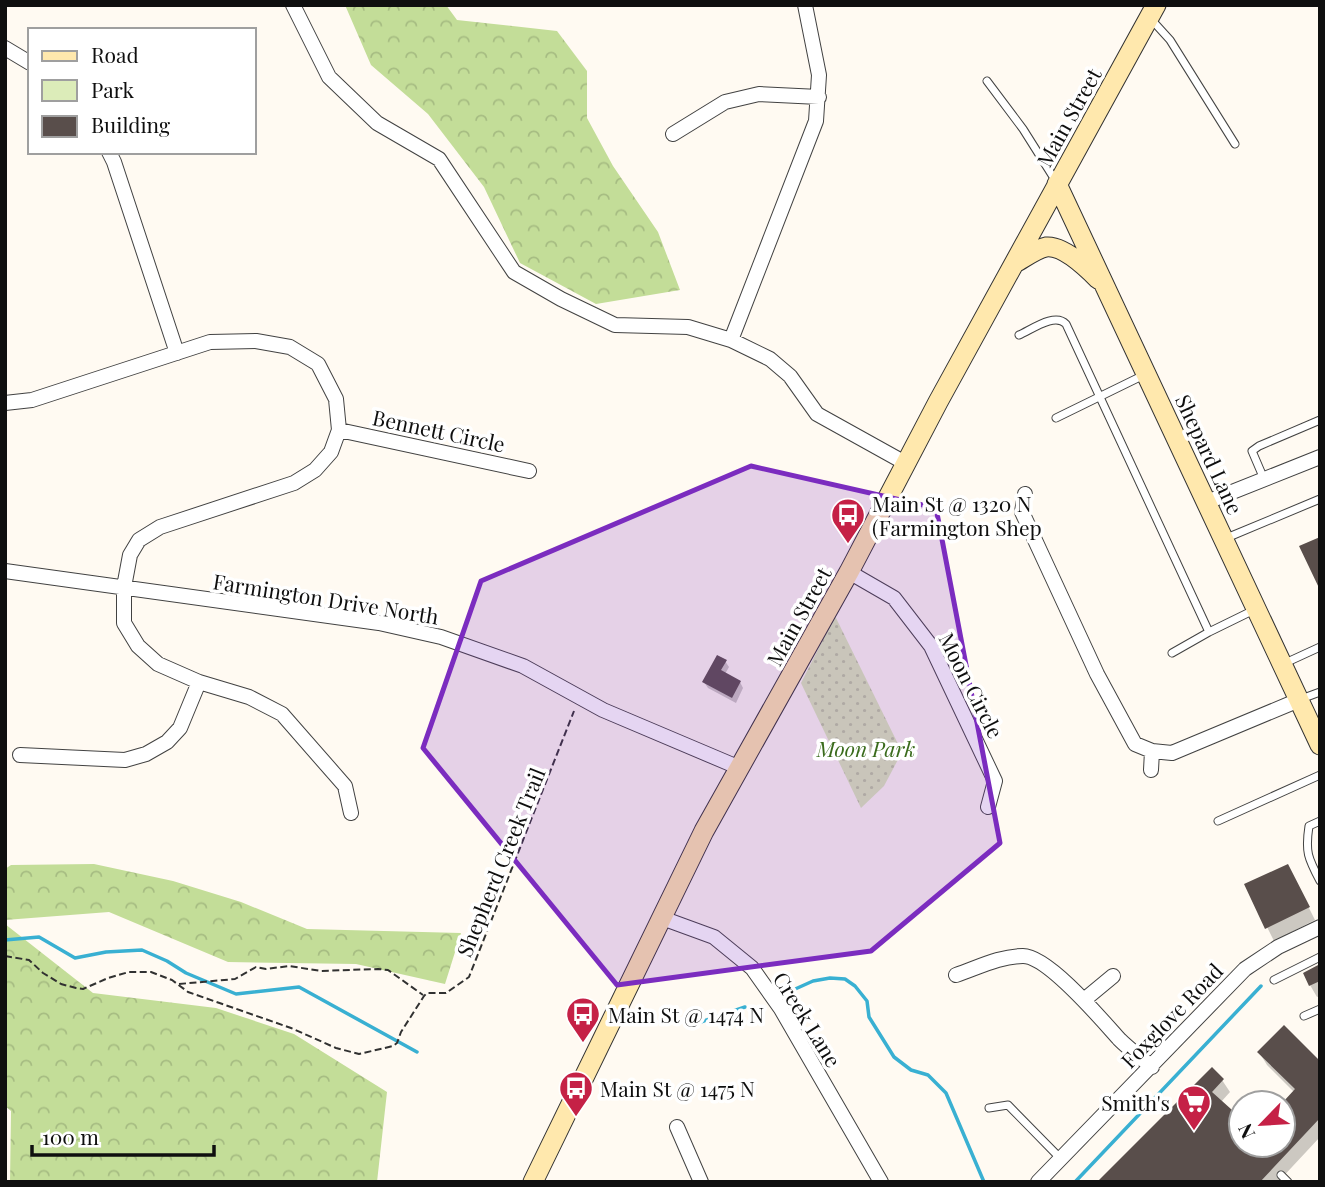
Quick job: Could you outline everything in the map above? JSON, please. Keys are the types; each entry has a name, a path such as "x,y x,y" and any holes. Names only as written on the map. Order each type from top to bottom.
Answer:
{"main road":[{"name":"Main Street","path":"533,1182 704,831 849,572 938,402 1152,11"},
{"name":"Shepard Lane","path":"1057,184 1320,745"},
{"path":"1015,263 1046,247 1052,248 1069,254 1106,286"}],"street":[{"path":"293,5 329,77 377,123 439,159 514,272 615,325 688,327 731,340 770,359 790,376 817,414 907,464"},
{"path":"731,340 816,121 819,75 805,5"},
{"path":"5,48 28,61"},
{"path":"673,134 725,102 759,94 819,97"},
{"path":"110,154 177,353"},
{"path":"5,403 32,400 210,342 256,341 290,347 317,364 336,399 339,430 331,452 316,470 294,483 160,527 139,540 130,555 124,587 124,623 138,646 158,664 199,682 249,697 282,715 345,786 351,813"},
{"name":"Bennett Circle","path":"339,430 529,471"},
{"path":"1207,502 1320,457"},
{"path":"1025,494 1022,512 1097,674 1135,744 1152,751 1172,753 1299,700"},
{"name":"Farmington Drive North","path":"5,571 379,623 441,637 523,666 603,710 740,768"},
{"name":"Moon Circle","path":"849,572 894,598 931,646 995,781 988,807"},
{"path":"20,755 125,760 146,754 167,742 180,729 199,682"},
{"path":"1151,770 1152,751"},
{"name":"Creek Lane","path":"662,918 714,937 752,968 781,1009 881,1182"},
{"name":"Foxglove Road","path":"1038,1182 1245,969 1278,947 1320,927"},
{"path":"956,975 1000,960 1026,955 1053,971 1122,1041 1152,1067"},
{"path":"1084,1000 1113,976"},
{"path":"677,1127 701,1182"}],"lane":[{"path":"1152,11 1236,144"},
{"path":"987,81 1023,129 1057,184"},
{"path":"1018,335 1055,319 1066,324 1209,632"},
{"path":"1056,418 1147,373"},
{"path":"1264,479 1252,451 1320,420"},
{"path":"1224,539 1320,499"},
{"path":"1172,653 1257,609"},
{"path":"1283,664 1320,647"},
{"path":"1299,700 1320,692"},
{"path":"1219,821 1320,775"},
{"path":"1320,821 1309,826 1307,855 1320,881"},
{"path":"1274,979 1320,957"},
{"path":"1304,1016 1320,1009"},
{"path":"989,1108 1008,1105 1060,1158"},
{"path":"1281,1175 1288,1182"}],"path":[{"name":"Shepherd Creek Trail","path":"424,996 427,993 446,993 469,977 575,710"},
{"path":"5,956 29,960 61,984 83,989 108,978 138,971 151,972 178,984 188,992 359,1054 397,1043 424,996 388,970 378,969 321,971 289,966 266,969 256,967 235,979 178,984"}],"highlighted area":[{"path":"751,466 936,508 1000,843 871,951 617,985 423,748 481,581"}],"green space":[{"path":"345,5 446,5 457,20 557,31 587,71 587,118 613,166 658,232 680,290 596,304 520,263 484,187 428,114 371,65"},
{"name":"Moon Park","path":"835,616 902,752 884,786 861,808 801,683"},
{"path":"94,864 173,881 241,902 307,929 461,933 445,984 356,964 228,962 109,912 5,920 5,869 11,865"},
{"path":"5,924 93,993 216,1008 294,1034 387,1092 377,1182 10,1182 11,1111 5,1106"}],"building":[{"path":"1320,537 1320,590 1299,546"},
{"path":"717,655 727,660 721,670 741,681 732,698 702,682"},
{"path":"1288,864 1310,907 1265,929 1244,884"},
{"path":"1320,964 1320,981 1309,986 1303,973"},
{"name":"Smith's","path":"1284,1025 1320,1061 1320,1118 1297,1143 1297,1089 1257,1052"},
{"name":"Smith's","path":"1212,1067 1224,1079 1212,1092 1227,1105 1227,1159 1282,1159 1260,1182 1097,1182"}],"waterway":[{"path":"5,940 39,937 75,958 106,952 142,950 186,973 236,994 299,987 417,1052"},
{"path":"793,990 813,981 830,978 845,979 855,986 867,1001 869,1017 894,1057 911,1070 928,1075 946,1093 984,1182"},
{"path":"1075,1182 1261,986"},
{"path":"689,1026 745,1007"}],"place":[{"name":"Main St @ 1320 N (Farmington Shep","path":"848,545"},
{"name":"Main St @ 1474 N","path":"583,1044"},
{"name":"Main St @ 1475 N","path":"576,1118"},
{"name":"Smith's","path":"1194,1132"}]}
